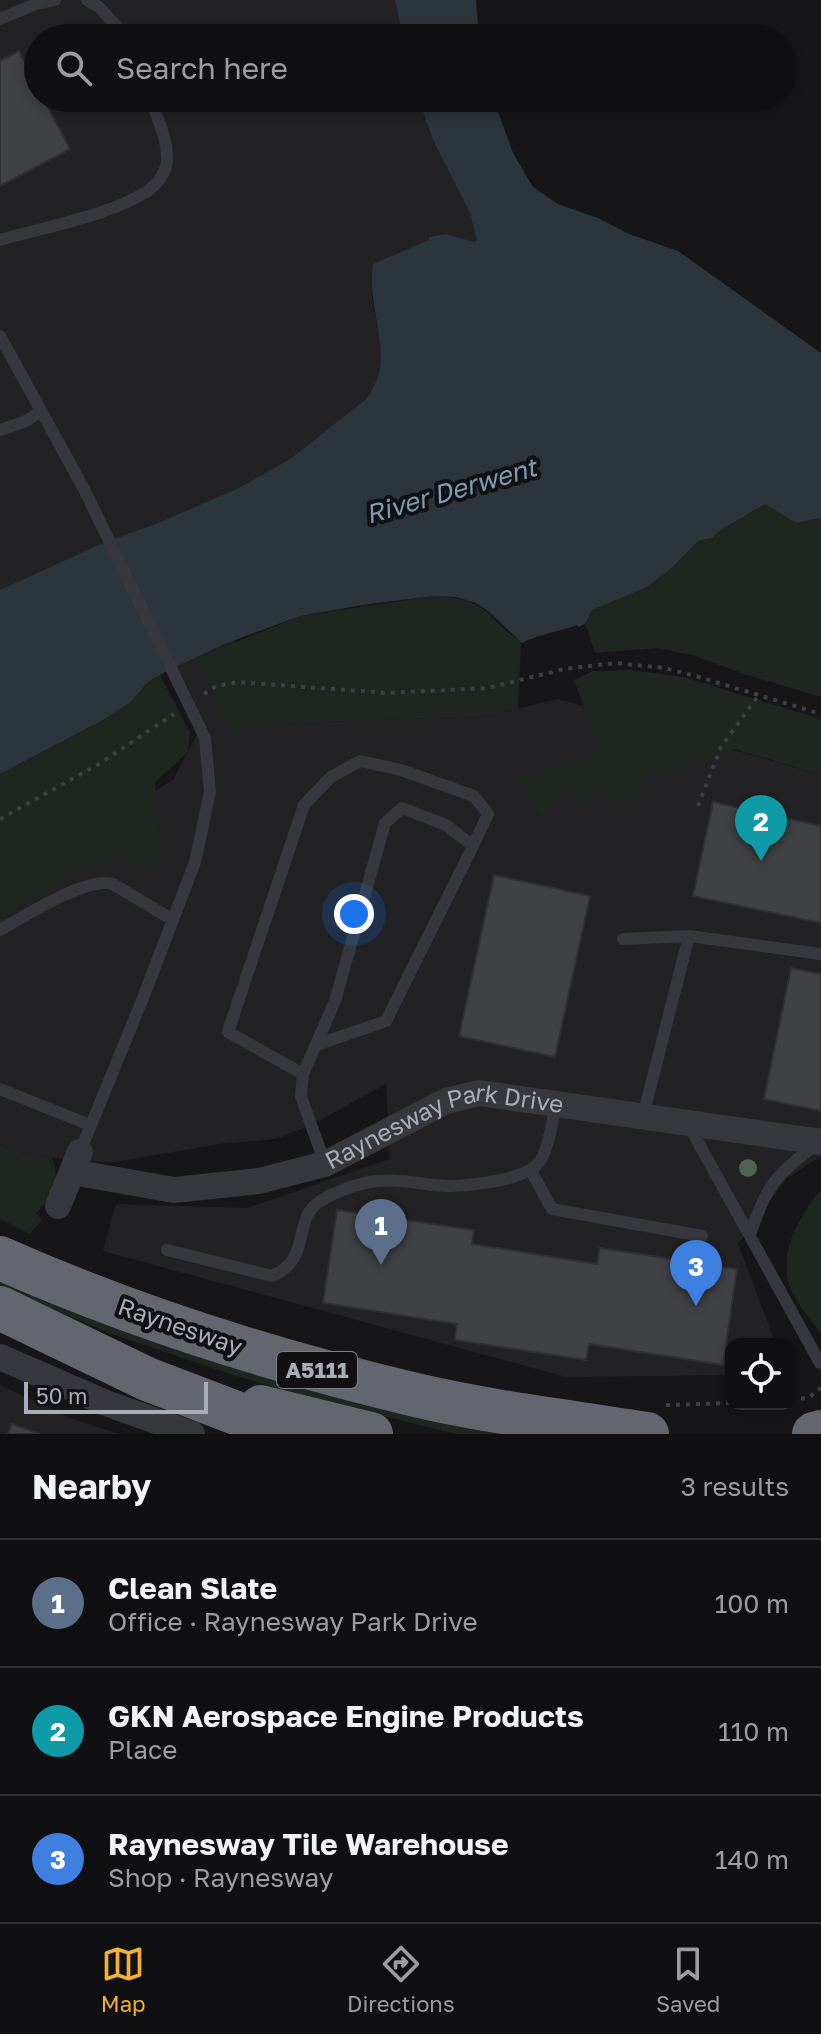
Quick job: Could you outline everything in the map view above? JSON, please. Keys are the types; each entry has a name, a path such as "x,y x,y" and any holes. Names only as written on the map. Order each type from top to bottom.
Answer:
{"highway":[{"name":"Raynesway","path":"0,1258 171,1326 267,1357 423,1397 647,1434"},
{"path":"0,1308 147,1379 291,1434"},
{"path":"147,1379 371,1434"},
{"path":"814,1434 821,1432"}],"street":[{"name":"Raynesway Park Drive","path":"76,1162 174,1190 259,1181 325,1164 446,1101 479,1093 821,1142"},
{"path":"58,1206 76,1162"},
{"path":"0,1357 106,1403 192,1434"}],"lane":[{"path":"0,19 36,4 55,0"},
{"path":"87,0 99,7 114,24"},
{"path":"0,240 112,208 147,192 160,179 168,159 155,112"},
{"path":"0,336 84,489 205,738 210,792 195,862 76,1162"},
{"path":"0,430 26,421 41,411"},
{"path":"303,1074 228,1032 304,805 331,777 360,761 401,770 474,796 488,814 386,1021 316,1045"},
{"path":"325,1164 301,1096 303,1074 335,1001 372,860 385,823 402,808 446,825 473,846"},
{"path":"0,930 86,885 102,880 173,920"},
{"path":"623,939 689,936 821,954"},
{"path":"643,1116 689,936"},
{"path":"0,1089 90,1125"},
{"path":"167,1250 272,1276 287,1270 295,1258 306,1220 317,1202 347,1189 378,1181 453,1186 509,1178 531,1171 542,1159 556,1104"},
{"path":"687,1122 820,1363"},
{"path":"750,1235 761,1201 783,1169 821,1142"},
{"path":"531,1171 552,1209 702,1236"}],"path":[{"path":"203,695 216,686 238,682 387,693 488,688 564,669 616,663 664,668 821,714"},
{"path":"698,806 721,747 758,696"},
{"path":"0,819 99,764 177,712"},
{"path":"797,1399 808,1398 821,1388"}],"shaded area":[{"path":"0,0 395,0 400,24 24,24 24,112 423,112 478,237 474,242 446,235 373,264 372,300 382,345 379,375 373,391 290,459 239,488 232,733 296,723 486,716 558,699 821,775 821,1156 786,1179 738,1244 774,1338 725,1338 725,1375 566,1377 103,1251 116,1204 247,1208 390,1159 386,1084 311,1125 276,1139 219,1144 110,1163 27,1155 0,1145 0,886 173,780 197,734 104,543 0,594"},
{"path":"765,504 796,523 821,518 821,697 695,656 658,648 595,653 585,624 592,610 645,588 672,568 698,541 712,538"},
{"path":"434,596 452,597 475,604 521,642 518,708 486,716 296,723 232,734 197,658 300,616"},
{"path":"630,670 683,677 821,719 821,775 734,749 670,775 647,777 632,804 602,794 584,809 568,794 555,801 541,817 519,777 600,751 574,680 593,671"},
{"path":"160,675 190,732 188,752 155,782 163,875 127,861 94,866 61,881 0,919 0,774 105,719 131,702 148,682"},
{"path":"0,1145 27,1155 52,1157 56,1182 48,1199 36,1213 42,1220 30,1234 0,1219"},
{"path":"819,1191 821,1334 795,1297 787,1272 793,1235"},
{"path":"0,1279 528,1434 457,1434 311,1398 112,1334 0,1287"},
{"path":"0,1385 70,1418 119,1434 0,1434"}],"water":[{"path":"395,0 476,0 478,24 400,24"},
{"name":"River Derwent","path":"423,112 498,112 513,153 533,187 558,204 678,251 821,353 821,518 796,523 765,504 712,538 698,541 672,568 645,588 592,610 585,624 522,643 488,611 476,603 456,597 434,596 300,616 222,645 165,672 148,682 131,702 105,719 0,774 0,590 103,543 239,488 290,459 366,399 380,367 381,350 373,299 373,264 429,240 429,237 446,234 474,242 477,240 470,213 433,140"}],"building":[{"path":"19,51 24,61 24,112 50,112 70,149 0,186 0,61"},
{"path":"713,802 821,826 821,923 693,896"},
{"path":"494,875 590,896 555,1057 459,1036"},
{"path":"791,968 821,974 821,1111 764,1099"},
{"path":"337,1210 474,1230 472,1244 597,1264 600,1248 737,1269 723,1365 589,1344 586,1360 455,1340 457,1324 323,1303"},
{"path":"12,1424 40,1434 8,1434"}],"place":[{"name":"GKN Aerospace Engine Products","path":"761,861"},
{"name":"Clean Slate","path":"381,1265"},
{"name":"Raynesway Tile Warehouse","path":"696,1306"}]}
